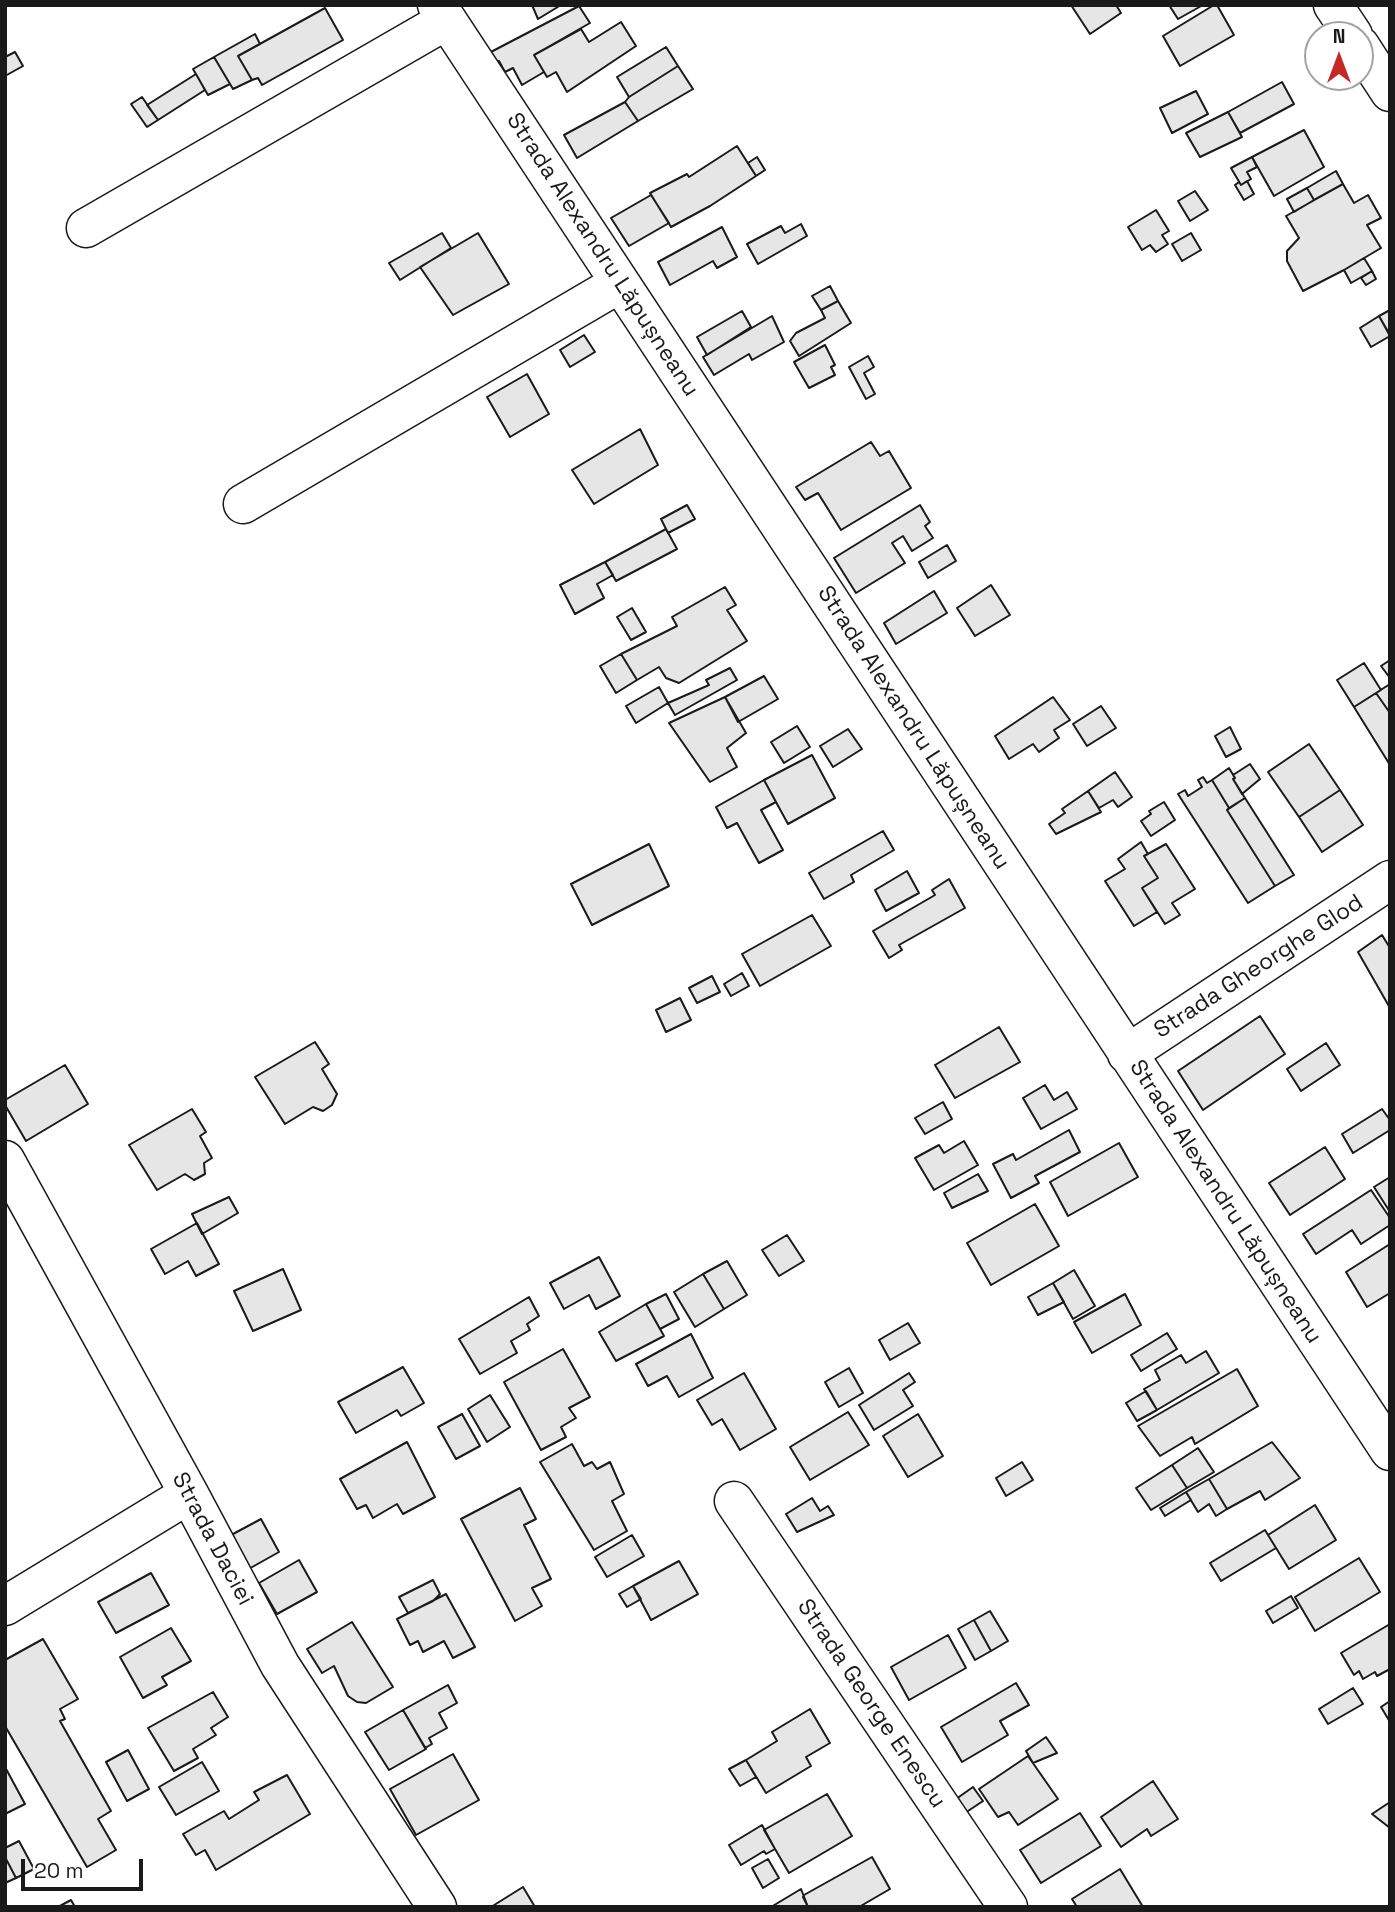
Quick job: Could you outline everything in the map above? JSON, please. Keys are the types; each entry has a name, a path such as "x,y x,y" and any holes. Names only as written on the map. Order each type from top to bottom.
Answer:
{"street":[{"path":"1333,5 1344,21"},
{"path":"86,228 442,13"},
{"name":"Strada Alexandru Lăpușneanu","path":"442,13 1390,1451"},
{"path":"1374,67 1390,92"},
{"path":"243,505 620,283"},
{"name":"Strada Gheorghe Glod","path":"1127,1054 1390,880"},
{"name":"Strada Daciei","path":"5,1160 280,1665 437,1907"},
{"path":"5,1606 189,1494"},
{"name":"Strada George Enescu","path":"734,1501 1008,1907"}],"building":[{"path":"532,5 561,5 538,19"},
{"path":"1071,5 1116,5 1121,13 1090,34"},
{"path":"1169,5 1203,5 1178,19"},
{"path":"1217,5 1234,35 1180,66 1163,36"},
{"path":"579,6 590,23 534,55 544,72 522,85 513,68 505,72 499,61 493,64 487,54"},
{"path":"325,8 343,40 262,85 258,78 252,80 238,56"},
{"path":"621,22 636,46 567,92 556,72 547,77 534,55 581,29 589,42"},
{"path":"255,34 260,44 238,56 252,80 233,89 214,57"},
{"path":"666,47 678,66 629,97 617,77"},
{"path":"15,52 23,66 5,76 5,57"},
{"path":"214,57 230,84 208,95 193,69"},
{"path":"678,66 693,89 638,121 625,102"},
{"path":"196,74 205,90 158,120 147,105"},
{"path":"1282,82 1294,104 1240,133 1228,112"},
{"path":"1196,91 1208,114 1172,133 1160,108"},
{"path":"142,97 158,120 147,127 131,104"},
{"path":"625,102 638,121 577,158 564,135"},
{"path":"1228,112 1242,137 1200,157 1186,133"},
{"path":"1304,130 1324,167 1274,196 1252,157"},
{"path":"737,146 756,176 671,227 650,193 687,174 689,177"},
{"path":"757,157 765,170 756,176 748,163"},
{"path":"1252,157 1257,167 1247,172 1251,179 1241,185 1231,168"},
{"path":"1336,171 1343,184 1314,200 1307,188"},
{"path":"1247,181 1254,194 1244,200 1235,185"},
{"path":"1343,184 1354,203 1368,195 1381,218 1367,225 1381,248 1303,291 1287,261 1287,251 1299,238 1286,216"},
{"path":"1307,188 1314,200 1294,212 1287,199"},
{"path":"1195,191 1208,210 1190,221 1178,201"},
{"path":"651,195 669,223 629,246 611,218"},
{"path":"1156,210 1169,231 1162,235 1168,244 1156,252 1150,245 1142,250 1128,227"},
{"path":"801,224 807,236 758,264 747,244 781,226 785,233"},
{"path":"722,227 737,257 717,268 713,261 670,285 658,262"},
{"path":"442,233 451,248 400,280 389,263"},
{"path":"478,233 509,284 453,315 420,267"},
{"path":"1191,233 1201,250 1182,261 1172,244"},
{"path":"1364,258 1372,271 1351,283 1344,270"},
{"path":"1372,271 1376,279 1366,285 1361,278"},
{"path":"830,286 838,301 821,310 812,296"},
{"path":"838,301 851,323 799,356 790,341 796,333 825,318 821,310"},
{"path":"1390,310 1390,335 1379,316"},
{"path":"742,311 751,327 707,355 697,337"},
{"path":"772,316 784,342 752,360 749,354 714,375 703,357"},
{"path":"1379,316 1390,336 1371,347 1360,328"},
{"path":"584,335 595,352 570,367 560,350"},
{"path":"825,345 835,365 831,367 835,375 809,388 794,362"},
{"path":"868,356 874,367 864,373 875,394 866,399 849,367"},
{"path":"527,374 549,414 510,437 487,397"},
{"path":"640,429 658,465 594,504 572,470"},
{"path":"871,442 880,456 889,451 911,488 841,530 818,493 805,500 796,487"},
{"path":"687,505 695,519 668,533 661,519"},
{"path":"920,505 930,522 925,526 933,538 912,551 903,536 892,543 905,563 856,593 834,558"},
{"path":"666,529 677,549 616,581 605,562"},
{"path":"947,545 956,561 928,578 919,562"},
{"path":"605,562 613,575 597,584 604,598 575,614 560,585"},
{"path":"991,585 1010,615 975,636 957,608"},
{"path":"725,587 736,605 727,610 747,641 679,683 666,678 659,667 637,680 621,654 677,626 672,617"},
{"path":"934,591 947,613 896,644 884,623"},
{"path":"632,608 646,632 631,640 617,617"},
{"path":"621,654 637,680 616,693 600,666"},
{"path":"1390,660 1390,678 1381,666"},
{"path":"1364,663 1381,690 1354,707 1337,680"},
{"path":"730,668 737,680 675,715 668,703 709,685 706,680"},
{"path":"764,676 778,699 738,722 725,697"},
{"path":"1390,684 1390,713 1376,693"},
{"path":"659,687 668,703 636,723 626,706"},
{"path":"1376,693 1390,713 1390,765 1354,707"},
{"path":"725,697 746,733 727,748 737,767 710,782 669,723"},
{"path":"1053,697 1070,720 1054,730 1059,738 1039,752 1033,744 1009,759 995,736"},
{"path":"1101,706 1116,728 1087,746 1073,724"},
{"path":"797,726 810,747 784,763 771,742"},
{"path":"1230,727 1241,749 1226,757 1215,736"},
{"path":"848,729 862,749 833,767 820,746"},
{"path":"1309,744 1340,790 1299,817 1268,772"},
{"path":"812,755 835,798 788,824 764,780"},
{"path":"1250,764 1260,779 1242,794 1233,775"},
{"path":"1229,768 1245,798 1229,808 1212,780"},
{"path":"1115,772 1132,797 1118,807 1113,800 1099,808 1088,791"},
{"path":"1203,777 1207,783 1212,780 1229,808 1227,810 1275,886 1248,903 1178,794 1185,790 1188,796 1202,787 1198,780"},
{"path":"764,780 776,802 761,810 783,850 759,863 737,823 727,828 716,807"},
{"path":"1340,790 1363,825 1322,852 1299,817"},
{"path":"1088,791 1101,812 1056,834 1049,824 1065,813 1062,809"},
{"path":"1245,798 1294,875 1275,886 1227,810"},
{"path":"1164,802 1175,820 1151,836 1141,821 1151,814 1149,811"},
{"path":"883,831 894,850 851,875 854,882 824,899 809,873"},
{"path":"1141,842 1148,854 1144,856 1158,878 1142,888 1157,912 1134,926 1105,881 1125,869 1118,859"},
{"path":"649,844 669,886 592,925 571,884"},
{"path":"1166,844 1195,889 1172,903 1180,915 1165,924 1142,888 1158,878 1144,856"},
{"path":"907,871 919,893 886,911 875,890"},
{"path":"949,879 965,908 899,945 902,950 889,958 873,931 935,895 932,890"},
{"path":"812,915 831,946 760,986 742,954"},
{"path":"1382,935 1390,948 1390,1008 1358,952"},
{"path":"742,973 749,986 731,996 724,984"},
{"path":"712,976 720,992 697,1003 689,988"},
{"path":"680,998 691,1020 666,1032 656,1010"},
{"path":"1260,1016 1285,1054 1203,1110 1178,1071"},
{"path":"999,1027 1020,1062 955,1098 935,1065"},
{"path":"315,1042 329,1064 322,1069 337,1094 332,1105 323,1111 313,1107 285,1124 255,1077"},
{"path":"1326,1043 1340,1065 1301,1091 1287,1069"},
{"path":"65,1065 88,1104 26,1141 5,1105 5,1100"},
{"path":"1045,1085 1054,1100 1067,1092 1077,1109 1041,1129 1023,1098"},
{"path":"943,1102 952,1119 925,1134 915,1118"},
{"path":"192,1109 206,1132 200,1136 212,1158 204,1163 205,1174 194,1180 185,1174 157,1190 129,1145"},
{"path":"1382,1109 1390,1120 1390,1130 1353,1153 1342,1134"},
{"path":"1069,1130 1080,1152 1035,1176 1039,1183 1011,1198 993,1164 1013,1154 1016,1160"},
{"path":"964,1141 978,1165 934,1190 915,1158 939,1145 944,1153"},
{"path":"1119,1143 1138,1177 1068,1216 1050,1182"},
{"path":"1325,1147 1345,1179 1290,1215 1269,1183"},
{"path":"978,1174 988,1191 952,1208 944,1193"},
{"path":"1390,1177 1390,1212 1374,1187"},
{"path":"1371,1190 1390,1218 1390,1225 1361,1244 1352,1230 1316,1254 1303,1234"},
{"path":"229,1197 238,1213 202,1234 192,1214"},
{"path":"1035,1204 1059,1246 991,1285 967,1243"},
{"path":"197,1223 219,1264 196,1276 188,1261 165,1274 151,1249"},
{"path":"787,1235 804,1261 779,1276 762,1250"},
{"path":"1390,1244 1390,1293 1367,1307 1346,1272"},
{"path":"599,1257 620,1296 596,1309 589,1295 564,1309 550,1283"},
{"path":"727,1261 747,1295 724,1309 703,1274"},
{"path":"283,1269 301,1310 253,1331 234,1291"},
{"path":"1074,1270 1095,1306 1073,1319 1053,1283"},
{"path":"703,1274 724,1309 695,1327 674,1292"},
{"path":"1053,1283 1064,1302 1038,1315 1028,1297"},
{"path":"666,1294 679,1319 660,1329 646,1304"},
{"path":"1125,1294 1141,1325 1092,1353 1074,1322"},
{"path":"529,1297 539,1316 527,1324 530,1330 511,1341 517,1353 480,1374 459,1339"},
{"path":"646,1304 664,1336 616,1361 599,1332"},
{"path":"908,1323 920,1343 890,1360 879,1340"},
{"path":"1167,1333 1177,1349 1141,1371 1131,1355"},
{"path":"691,1334 713,1378 679,1397 667,1376 648,1386 636,1364"},
{"path":"563,1349 590,1397 569,1408 576,1418 561,1427 566,1437 541,1450 504,1382"},
{"path":"1206,1351 1219,1373 1157,1410 1144,1389 1160,1380 1155,1370 1181,1355 1186,1363"},
{"path":"403,1367 424,1403 401,1416 397,1410 356,1433 338,1402"},
{"path":"849,1368 863,1393 839,1407 825,1382"},
{"path":"1237,1369 1258,1406 1195,1444 1192,1437 1160,1456 1138,1426"},
{"path":"744,1373 776,1429 740,1450 722,1419 712,1425 697,1400"},
{"path":"909,1373 915,1382 903,1390 913,1406 874,1430 859,1405"},
{"path":"1146,1391 1157,1410 1137,1421 1126,1403"},
{"path":"490,1395 510,1427 487,1442 468,1409"},
{"path":"848,1412 869,1445 810,1480 790,1447"},
{"path":"462,1414 480,1446 456,1459 438,1427"},
{"path":"918,1414 943,1456 908,1477 883,1436"},
{"path":"407,1442 435,1497 403,1514 397,1504 373,1518 366,1505 357,1509 340,1479"},
{"path":"1272,1442 1300,1478 1265,1500 1260,1491 1227,1509 1209,1479"},
{"path":"572,1444 584,1466 592,1462 597,1469 610,1462 624,1494 612,1501 627,1531 594,1550 540,1462"},
{"path":"1198,1448 1214,1472 1187,1488 1172,1465"},
{"path":"1022,1462 1033,1480 1006,1496 996,1478"},
{"path":"1172,1465 1187,1488 1151,1510 1136,1488"},
{"path":"1209,1479 1227,1509 1216,1516 1209,1504 1198,1512 1186,1492"},
{"path":"520,1488 536,1519 524,1525 551,1579 532,1588 542,1606 515,1621 461,1519"},
{"path":"1186,1492 1191,1500 1165,1516 1160,1508"},
{"path":"812,1498 820,1511 828,1506 834,1515 797,1532 786,1514"},
{"path":"1315,1505 1336,1540 1289,1569 1268,1535"},
{"path":"261,1519 279,1552 238,1575 220,1541"},
{"path":"1265,1530 1276,1548 1221,1581 1210,1563"},
{"path":"632,1535 644,1556 607,1577 595,1557"},
{"path":"1359,1558 1380,1592 1315,1631 1295,1597"},
{"path":"299,1560 317,1592 277,1614 259,1583"},
{"path":"679,1561 698,1594 651,1620 633,1586"},
{"path":"151,1573 169,1605 116,1633 98,1602"},
{"path":"433,1580 440,1594 433,1601 408,1613 399,1597"},
{"path":"633,1586 641,1599 627,1607 619,1594"},
{"path":"446,1594 475,1647 453,1658 444,1641 423,1652 418,1641 410,1645 397,1619"},
{"path":"1291,1596 1298,1608 1273,1623 1266,1611"},
{"path":"990,1611 1008,1641 991,1651 974,1620"},
{"path":"974,1620 991,1651 975,1660 958,1629"},
{"path":"352,1622 393,1687 366,1703 357,1702 348,1696 334,1666 322,1673 307,1649"},
{"path":"1390,1624 1390,1669 1377,1676 1375,1672 1363,1679 1359,1671 1354,1675 1341,1653"},
{"path":"171,1628 191,1661 162,1677 167,1685 143,1698 120,1657"},
{"path":"948,1635 966,1668 909,1700 891,1667"},
{"path":"43,1639 78,1699 60,1709 65,1719 60,1721 111,1811 98,1819 116,1850 87,1867 5,1726 5,1660"},
{"path":"1016,1683 1029,1705 1000,1721 1008,1735 962,1762 941,1727"},
{"path":"448,1685 457,1703 439,1713 447,1728 429,1738 432,1744 425,1748 403,1710"},
{"path":"1353,1688 1363,1704 1328,1724 1319,1709"},
{"path":"213,1692 228,1717 211,1728 216,1735 193,1749 198,1758 174,1771 148,1728"},
{"path":"1390,1701 1390,1722 1381,1707"},
{"path":"810,1709 830,1743 806,1757 811,1766 766,1793 746,1760 777,1741 772,1732"},
{"path":"403,1710 426,1749 389,1770 365,1732"},
{"path":"1046,1737 1057,1753 1033,1763 1026,1751"},
{"path":"128,1750 149,1789 127,1801 106,1762"},
{"path":"453,1754 479,1800 416,1835 390,1789"},
{"path":"1028,1756 1058,1799 1018,1825 1009,1812 998,1817 979,1789"},
{"path":"746,1760 756,1777 740,1786 729,1769"},
{"path":"202,1762 219,1791 176,1815 159,1787"},
{"path":"5,1767 25,1804 5,1814"},
{"path":"287,1775 310,1814 216,1870 205,1850 196,1855 183,1834 224,1811 229,1819 259,1800 254,1792"},
{"path":"1153,1781 1178,1819 1151,1836 1147,1829 1121,1847 1101,1817"},
{"path":"973,1787 983,1801 959,1817 949,1804"},
{"path":"827,1794 852,1836 789,1873 764,1830"},
{"path":"1390,1802 1390,1828 1372,1814"},
{"path":"1080,1813 1101,1846 1041,1883 1020,1850"},
{"path":"762,1825 775,1849 766,1854 764,1851 741,1865 729,1845"},
{"path":"19,1841 34,1869 16,1878 5,1857 5,1848"},
{"path":"5,1857 16,1878 5,1883"},
{"path":"872,1857 890,1889 859,1907 808,1907 804,1895"},
{"path":"768,1859 779,1878 763,1888 752,1868"},
{"path":"1120,1869 1143,1907 1077,1907 1072,1899"},
{"path":"523,1887 535,1907 491,1907"},
{"path":"801,1889 808,1907 771,1907"},
{"path":"71,1900 75,1907 58,1907"}]}
